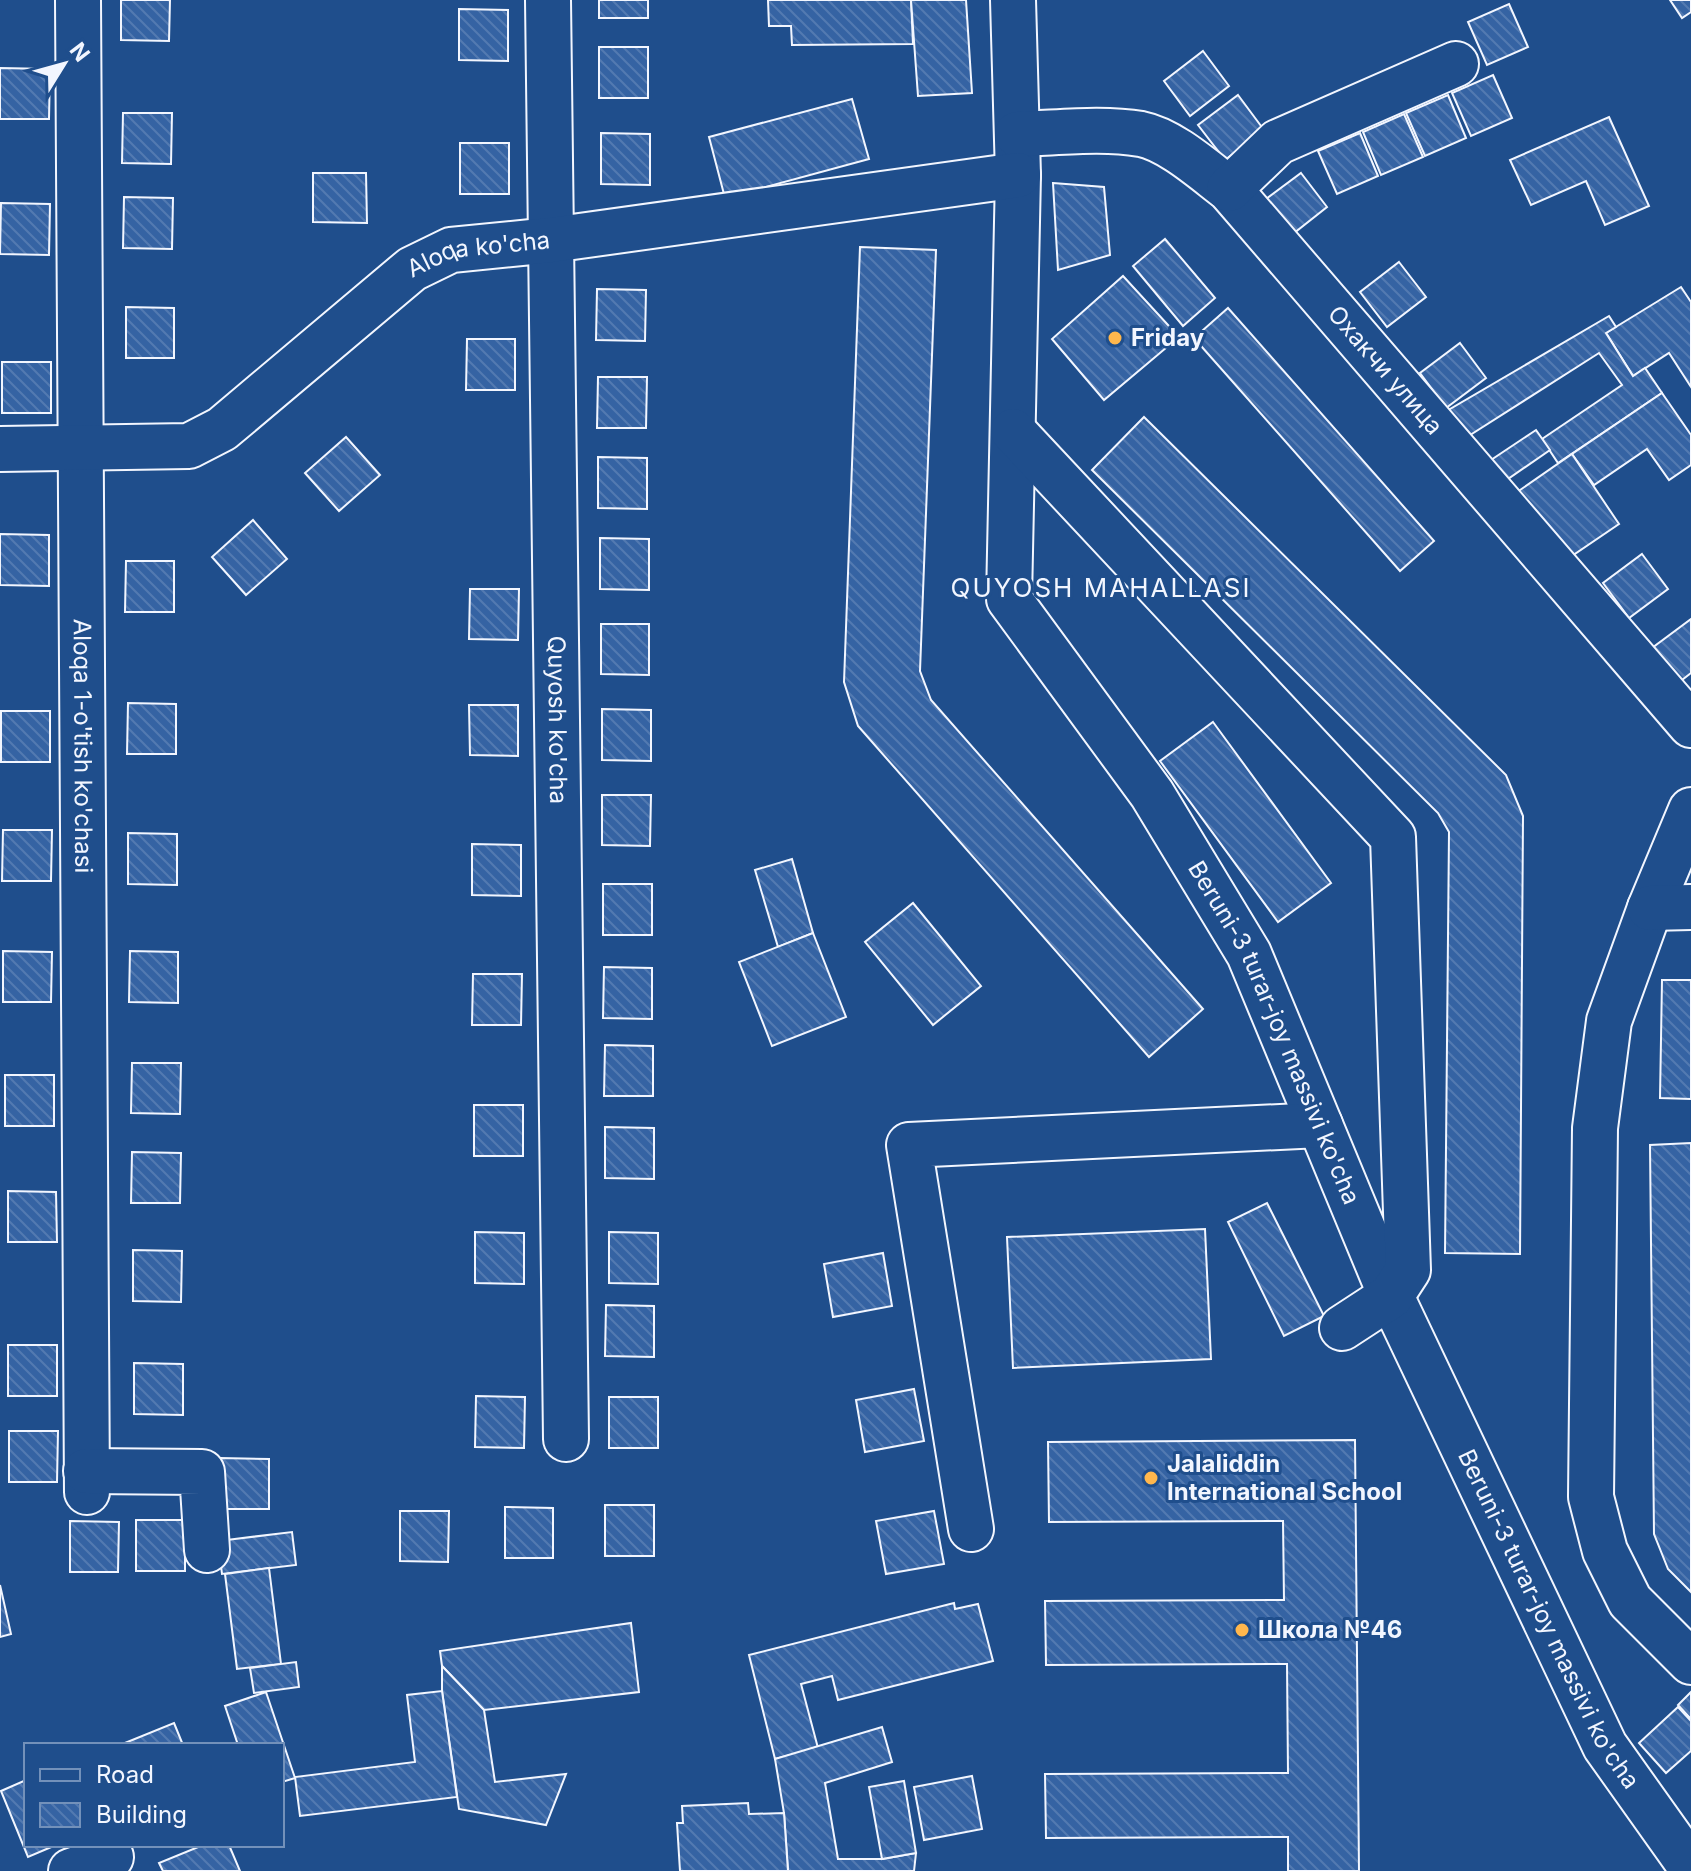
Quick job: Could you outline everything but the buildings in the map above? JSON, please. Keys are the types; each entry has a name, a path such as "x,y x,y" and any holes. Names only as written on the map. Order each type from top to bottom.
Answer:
{"street":[{"name":"Aloqa 1-o'tish ko'chasi","path":"78,0 86,1482 202,1472 207,1550"},
{"name":"Quyosh ko'cha","path":"548,0 566,1439"},
{"name":"Beruni-3 turar-joy massivi ko'cha","path":"1013,0 1017,154 1009,599 1152,794 1249,954 1391,1296 1605,1746 1691,1867"},
{"path":"1229,189 1278,142 1456,64"},
{"name":"Охакчи улица","path":"1017,154 1102,132 1143,134 1183,154 1229,189 1691,725"},
{"name":"Aloqa ko'cha","path":"0,449 189,446 222,429 412,269 451,250 551,240 1017,154"},
{"path":"1013,431 1393,837 1408,1270 1391,1296 1342,1328"},
{"path":"1691,810 1670,908 1609,1021 1595,1128 1591,1497 1605,1551 1630,1601 1691,1662"},
{"path":"971,1529 909,1145 1320,1125"}],"place":[{"name":"Friday","path":"1115,338"},
{"name":"Jalaliddin International School","path":"1151,1478"},
{"name":"Школа №46","path":"1242,1630"}],"district":[{"name":"QUYOSH MAHALLASI","path":"1101,588"}]}
